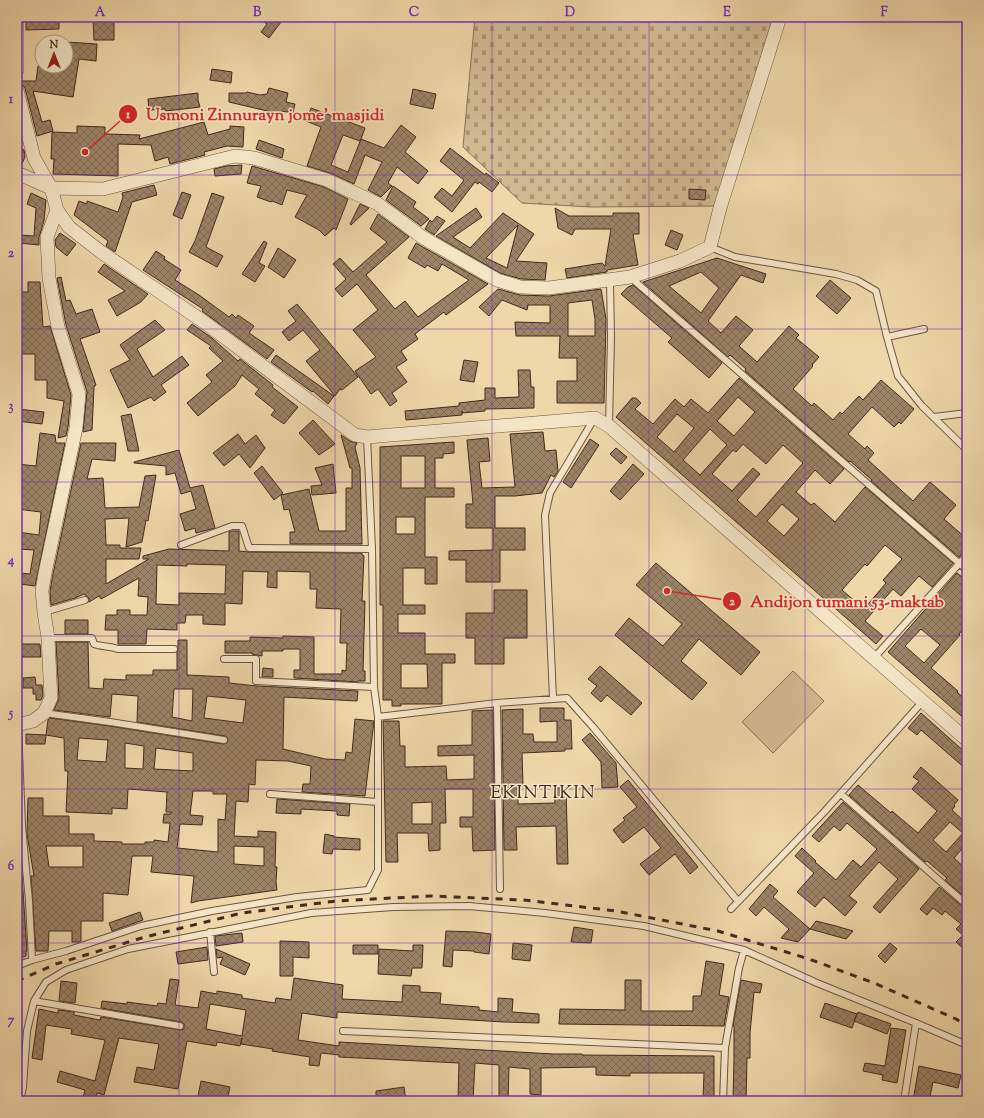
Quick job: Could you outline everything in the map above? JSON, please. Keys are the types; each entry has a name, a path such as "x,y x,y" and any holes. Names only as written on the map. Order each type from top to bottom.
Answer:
{"street":[{"path":"17,70 18,17"},
{"path":"17,173 51,188 103,189 235,156 254,158 327,180 378,204 422,237 497,280 520,287 549,288 610,281 630,277 680,261 710,247 720,208 780,17"},
{"path":"17,90 34,158 51,188 57,210 69,227 101,252 204,322 355,435 367,437 595,418 609,426 967,740"},
{"path":"18,725 33,721 44,713 51,698 48,638 42,591 76,428 79,394 58,327 49,278 48,237 57,210"}],"lane":[{"path":"710,247 734,257 836,274 857,280 876,291 898,376 922,406 967,450"},
{"path":"630,277 967,570"},
{"path":"609,426 611,337 610,281"},
{"path":"887,337 924,329"},
{"path":"934,417 967,413"},
{"path":"553,698 545,515 550,493 595,418"},
{"path":"17,966 140,926 198,914 297,897 368,890 378,870 378,717 374,686 372,549 367,437"},
{"path":"181,545 232,526 242,526 249,548 372,549"},
{"path":"873,659 967,555"},
{"path":"44,612 84,600"},
{"path":"48,638 92,638 94,644 98,646 113,647 118,649 174,649"},
{"path":"224,659 256,659 256,681 374,686"},
{"path":"378,717 497,703 567,698 593,727 738,901"},
{"path":"731,909 825,812 923,701"},
{"path":"497,703 500,889"},
{"path":"44,713 224,740"},
{"path":"18,725 22,826 29,901 32,960"},
{"path":"270,794 378,802"},
{"path":"841,794 967,905"},
{"path":"20,1101 23,1087 28,1030 34,1001 46,982 66,970 128,949 210,932 310,913 393,907 469,906 545,913 644,926 744,950 817,983 967,1045"},
{"path":"210,932 214,972"},
{"path":"723,1101 725,1048 739,968 744,950"},
{"path":"34,1001 180,1026"},
{"path":"904,1101 916,1023"},
{"path":"343,1031 725,1048"}],"green space":[{"path":"475,17 773,17 715,206 591,207 522,203 463,147"},
{"path":"793,671 824,701 773,753 742,722"}],"building":[{"path":"26,17 59,17 59,29 26,30"},
{"path":"93,17 114,17 114,40 94,40"},
{"path":"256,17 275,17 281,22 269,38 261,32 267,24"},
{"path":"74,43 97,44 96,61 79,59 73,97 33,91 42,122 50,120 53,131 37,136 25,88 21,83 21,81 36,81 37,74 74,74"},
{"path":"212,69 232,72 231,83 210,80"},
{"path":"269,88 288,93 286,102 295,104 293,113 281,111 280,114 229,102 229,93 247,92 260,95 267,94"},
{"path":"413,89 436,94 433,109 410,104"},
{"path":"198,93 200,107 166,111 165,109 149,110 148,99"},
{"path":"311,108 365,128 361,139 384,148 401,125 416,137 405,152 428,171 418,184 397,167 388,183 392,186 381,197 368,190 382,162 365,155 354,184 330,173 307,166 321,127 306,121","holes":["343,135 360,141 361,139 348,172 331,165"]},
{"path":"204,122 208,135 230,129 230,126 244,127 243,147 227,146 204,152 205,155 170,164 168,157 155,161 151,145 118,144 118,176 53,174 54,159 51,159 52,132 77,133 77,126 105,127 105,134 140,135 139,139"},
{"path":"259,140 284,149 282,158 256,149"},
{"path":"17,147 24,150 25,157 21,166 17,165"},
{"path":"450,148 485,175 486,173 499,183 492,192 479,182 478,184 475,182 452,212 434,197 442,188 452,196 464,180 440,161"},
{"path":"242,165 241,174 215,176 214,169 226,166"},
{"path":"252,166 324,187 348,199 336,230 334,228 325,236 319,230 295,217 307,195 287,190 282,205 257,197 261,186 247,183"},
{"path":"154,185 157,195 132,202 115,252 106,246 108,241 74,215 79,201 87,204 87,201 118,212 123,197 122,193"},
{"path":"393,186 416,202 413,207 429,219 421,226 386,200"},
{"path":"689,189 706,190 705,200 689,199"},
{"path":"182,192 191,195 182,219 173,215"},
{"path":"31,193 46,200 44,221 39,237 39,245 19,243 19,235 34,236 36,208 27,204"},
{"path":"212,193 224,197 206,247 223,256 217,267 189,252 195,241"},
{"path":"360,204 369,208 351,225 350,224"},
{"path":"476,208 482,217 453,237 470,248 503,213 534,234 516,261 547,263 545,280 521,279 500,273 436,236","holes":["518,225 507,268 486,258"]},
{"path":"555,208 569,216 613,216 613,213 639,213 639,234 633,234 638,265 607,270 607,272 567,278 565,269 602,263 605,266 611,229 575,229 572,235 558,228"},
{"path":"378,214 409,237 366,275 395,309 405,301 418,317 469,280 442,264 438,271 427,265 425,268 408,258 416,243 488,284 446,315 444,312 415,334 418,339 401,351 407,360 396,367 407,382 392,393 397,401 390,406 378,389 371,394 355,371 376,357 353,330 378,310 357,284 342,297 335,289 346,279 333,264 340,258 353,272 387,242 370,229"},
{"path":"437,216 445,221 434,235 425,229 430,220 432,222"},
{"path":"671,230 683,235 677,250 665,245"},
{"path":"60,233 76,244 67,256 56,247 55,240"},
{"path":"264,241 267,243 259,263 265,266 255,282 242,274"},
{"path":"278,248 296,260 284,278 268,267"},
{"path":"156,251 165,257 164,259 181,270 175,280 229,317 232,314 236,318 238,315 254,326 249,333 274,350 267,359 202,311 203,309 143,270"},
{"path":"717,258 766,274 763,283 741,275 708,321 721,333 736,316 753,330 739,346 757,362 789,326 799,335 796,338 819,357 793,389 812,406 814,403 833,420 840,412 842,414 859,396 863,400 881,380 914,409 901,424 899,422 894,427 872,407 848,434 865,449 867,446 874,453 868,460 913,501 930,482 956,505 944,519 967,539 967,547 959,557 745,371 746,369 730,355 728,357 643,282","holes":["701,272 719,288 701,313 669,286"]},
{"path":"104,264 148,294 141,302 117,316 108,300 125,291 98,272"},
{"path":"61,277 66,301 70,300 76,314 92,309 100,332 80,339 96,385 94,387 92,430 83,432 87,392 66,325 57,278"},
{"path":"830,280 851,298 837,314 816,296"},
{"path":"28,282 40,282 43,327 50,326 71,395 66,436 58,438 64,401 47,398 47,380 35,380 35,354 17,354 17,292 28,292"},
{"path":"633,285 722,363 709,378 668,342 672,338 621,294 628,287"},
{"path":"498,289 520,295 549,296 601,289 606,319 604,403 557,403 557,381 577,381 577,358 559,358 560,336 516,336 515,322 550,323 550,305 528,305 527,310 502,300 489,316 479,307","holes":["592,300 595,319 595,336 568,336 568,303"]},
{"path":"297,304 358,377 342,390 340,389 335,396 306,361 320,350 303,330 289,341 282,332 296,321 288,311"},
{"path":"155,320 165,330 137,349 153,377 182,356 189,365 161,385 166,392 154,401 151,397 128,408 110,370 130,360 120,345"},
{"path":"192,324 212,338 238,361 240,359 298,407 284,424 271,415 275,410 255,394 259,389 242,375 235,386 198,416 187,403 212,382 206,375 223,361 209,348 211,346 187,330"},
{"path":"276,355 334,396 328,404 313,391 312,392 271,362"},
{"path":"464,360 478,362 474,382 460,380"},
{"path":"518,370 530,370 531,387 534,387 534,408 485,409 485,411 462,413 462,415 406,420 405,411 459,406 459,403 485,400 485,388 495,388 495,398 519,397"},
{"path":"739,378 844,469 830,484 815,470 796,492 811,505 814,503 835,522 865,487 953,563 932,587 919,576 901,596 893,589 865,621 883,636 876,644 616,417 632,398 636,398 641,403 635,409 653,424 675,399 684,407 691,399 708,413","holes":["738,397 755,412 734,436 717,421","677,414 694,428 674,452 657,437","710,429 727,445 700,475 683,460","743,444 766,464 783,445 803,463 756,517 737,500 760,474 753,468 732,491 712,474 733,450 736,452","782,504 799,519 784,536 767,521","885,545 902,559 883,580 886,583 864,609 842,590 865,564 867,566"]},
{"path":"18,409 44,412 42,424 17,421"},
{"path":"131,414 139,451 128,451 121,416"},
{"path":"313,420 335,444 319,455 299,433"},
{"path":"543,432 545,451 556,450 558,471 554,477 551,475 542,493 515,496 495,496 495,528 525,528 525,550 500,550 500,582 466,582 466,560 449,560 449,551 493,550 493,528 466,528 466,504 473,504 467,440 488,438 490,461 479,462 482,488 515,487 510,434"},
{"path":"40,433 55,435 56,443 65,443 35,586 20,584 21,573 30,574 34,550 17,549 17,532 39,535 41,512 17,509 17,464 36,466"},
{"path":"238,434 245,444 256,435 265,448 250,468 239,454 224,466 213,453"},
{"path":"341,435 350,441 357,443 355,447 360,468 362,544 290,544 290,532 295,532 289,509 284,510 281,495 309,489 319,531 346,531 346,488 352,488 352,468 350,468"},
{"path":"590,439 599,445 571,488 563,482"},
{"path":"454,442 454,453 443,454 443,458 435,458 435,488 454,488 454,497 425,497 425,557 437,557 437,584 425,584 425,568 403,568 403,605 425,605 425,614 398,614 398,633 425,633 425,654 455,654 455,663 442,663 442,704 401,704 401,706 392,706 392,700 383,700 383,605 380,605 380,447","holes":["401,456 425,456 425,488 401,488","396,517 415,517 415,534 396,534","401,664 427,664 428,688 401,688"]},
{"path":"81,443 116,443 115,461 92,459 87,479 103,478 105,508 139,507 145,476 156,475 148,521 146,520 142,542 126,547 129,518 105,519 106,545 120,545 120,548 141,548 139,559 106,559 106,584 149,559 143,559 143,556 169,549 229,551 229,532 232,531 239,531 239,551 362,553 364,556 362,601 365,601 363,671 365,671 365,681 358,682 294,678 294,670 300,670 300,649 262,651 262,656 252,653 225,653 225,641 250,641 250,637 314,637 314,674 342,674 342,670 346,671 347,643 340,643 341,609 316,608 317,589 310,589 310,572 277,571 277,588 267,587 268,572 243,571 242,604 225,603 225,625 203,624 203,615 186,615 185,623 177,623 177,630 147,629 146,644 118,644 118,630 105,630 106,615 117,615 117,610 130,610 130,615 147,615 148,597 138,596 139,578 101,599 99,596 89,602 89,598 84,594 51,605 50,591","holes":["157,565 226,565 225,594 179,593 179,605 156,604"]},
{"path":"616,448 627,457 621,464 610,454"},
{"path":"179,450 190,488 203,485 215,528 196,533 195,528 185,531 180,514 196,509 191,491 181,494 175,473 166,475 166,466 134,463"},
{"path":"333,464 336,493 312,495 311,486 322,485 315,468"},
{"path":"633,464 644,474 620,500 610,491"},
{"path":"262,466 283,493 274,500 254,473"},
{"path":"656,563 760,652 741,675 699,639 681,661 707,683 692,700 615,635 629,618 663,646 682,624 636,585"},
{"path":"957,573 967,581 967,625 931,668 958,691 957,692 967,701 967,721 888,652","holes":["921,629 940,645 924,663 905,646"]},
{"path":"494,590 527,590 527,638 504,638 504,664 475,664 475,638 466,638 466,613 494,613"},
{"path":"65,620 88,620 88,634 65,634"},
{"path":"178,640 187,640 187,675 229,677 229,683 257,686 358,691 357,701 284,697 283,749 325,759 345,760 346,752 352,753 355,719 374,721 365,796 302,792 303,784 310,784 311,766 288,761 256,760 255,785 249,784 248,802 236,801 234,836 258,837 258,831 276,832 275,867 277,867 277,890 191,903 194,876 151,872 153,856 132,856 128,895 103,893 103,921 81,921 81,941 79,942 72,942 72,931 49,931 48,951 36,951 31,876 34,876 27,834 28,798 43,798 43,816 69,816 69,834 94,834 94,841 122,842 122,844 145,844 145,842 154,842 154,840 168,842 170,823 163,823 164,814 171,814 171,812 166,812 167,792 128,789 127,809 112,808 112,814 66,812 68,771 65,771 64,738 46,735 48,720 50,718 109,726 223,744 227,743 228,740 225,736 137,722 138,696 112,694 110,717 54,710 59,698 56,642 88,642 89,688 103,689 104,679 126,680 126,675 153,675 153,670 177,670","holes":["174,689 193,689 192,721 172,717","207,696 246,700 243,723 204,718","79,738 108,740 106,762 77,760","125,743 144,746 143,769 125,768","156,748 193,753 193,771 154,769","193,791 213,791 213,794 227,794 225,820 218,819 218,852 177,848 180,824 202,825 203,816 190,815","46,846 83,846 83,867 49,867","234,846 264,847 264,866 234,864"]},
{"path":"17,644 40,644 41,657 17,657"},
{"path":"600,666 642,703 631,715 607,695 601,702 591,693 597,686 588,679"},
{"path":"263,668 273,669 273,677 262,677"},
{"path":"35,677 36,685 42,685 43,696 41,700 36,700 36,694 33,694 33,688 23,688 23,678"},
{"path":"540,708 564,708 564,720 571,720 572,749 565,749 565,751 522,753 523,786 518,786 518,804 555,803 554,788 566,788 568,864 557,864 556,826 516,827 517,850 504,850 502,710 523,709 523,734 533,734 534,742 557,742 557,721 540,722"},
{"path":"493,710 495,850 473,851 472,827 460,827 460,817 473,817 473,789 445,789 446,823 440,823 440,850 429,851 428,833 397,833 398,862 386,862 383,721 399,721 400,746 405,746 405,767 446,766 447,780 474,779 474,755 438,756 438,746 472,745 472,711","holes":["432,802 432,824 412,824 412,803"]},
{"path":"921,713 967,754 967,770 921,730 917,735 908,728"},
{"path":"590,733 616,763 618,787 602,788 601,762 582,740"},
{"path":"26,734 46,735 45,744 26,744"},
{"path":"921,767 958,800 952,810 967,824 967,843 954,858 967,870 967,899 945,880 947,878 927,861 925,862 849,795 858,785 891,813 892,811 918,833 937,811 912,789 919,781 913,777","holes":["950,822 963,833 946,852 933,840"]},
{"path":"628,780 698,867 690,874 675,854 649,875 640,864 661,848 644,827 623,843 613,830 625,820 623,818 637,807 620,787"},
{"path":"277,799 350,804 349,816 337,815 337,811 301,809 301,814 276,813"},
{"path":"843,802 919,869 880,913 873,907 898,879 879,862 849,896 857,902 845,916 824,897 815,907 797,892 814,873 795,856 802,848 816,861 815,862 836,880 853,860 861,867 877,849 847,823 840,831 834,826 819,842 812,836"},
{"path":"325,834 334,837 360,839 360,850 333,849 332,854 323,853"},
{"path":"17,876 22,876 27,951 26,956 17,960"},
{"path":"770,884 778,891 773,897 810,929 798,942 781,938 789,929 764,907 756,916 749,909"},
{"path":"939,887 967,909 967,952 956,942 963,935 956,929 961,924 945,911 942,915 933,908 927,915 920,909"},
{"path":"140,912 143,920 112,931 109,923"},
{"path":"816,921 853,931 846,939 810,929"},
{"path":"574,927 593,930 591,943 571,942"},
{"path":"446,931 491,934 489,954 474,951 453,950 452,967 443,966"},
{"path":"242,933 243,942 216,946 215,936"},
{"path":"280,941 309,942 309,958 293,957 293,976 280,976"},
{"path":"513,943 532,945 530,961 512,959"},
{"path":"890,943 897,949 885,963 878,956"},
{"path":"353,945 378,945 378,954 353,954"},
{"path":"413,945 423,945 422,968 412,968 411,976 378,974 379,949 413,951"},
{"path":"207,947 208,960 178,964 176,952"},
{"path":"216,949 250,964 245,975 220,964 223,957 217,958"},
{"path":"706,961 724,964 719,995 729,997 724,1026 559,1024 560,1009 625,1010 625,980 641,980 641,1011 693,1011 693,996 701,996"},
{"path":"294,978 343,985 342,999 402,1002 403,985 420,986 420,992 441,993 440,1004 479,1007 479,1010 498,1012 498,998 513,999 512,1012 539,1014 539,1023 337,1012 337,1018 302,1013 298,1040 339,1046 339,1042 554,1054 714,1056 714,1101 703,1101 704,1073 630,1073 630,1076 596,1075 596,1067 541,1068 541,1095 530,1094 530,1069 509,1067 508,1101 499,1101 499,1065 475,1063 473,1101 465,1101 458,1098 459,1063 339,1057 339,1055 321,1053 319,1066 309,1065 310,1057 241,1044 242,1038 240,1046 217,1042 216,1046 187,1041 178,1089 134,1082 137,1067 154,1070 159,1044 119,1038 104,1095 97,1093 95,1101 82,1101 85,1090 57,1082 60,1071 95,1081 105,1040 71,1034 72,1029 46,1025 42,1060 32,1058 39,1009 58,1013 58,1010 74,1012 74,1015 100,1020 101,1017 181,1030 184,1029 184,1024 181,1022 101,1008 102,1001 127,1004 127,1002 157,1006 158,1003 166,1004 170,979 179,980 175,1005 198,1008 201,991 217,994 217,991 242,995 242,998 275,1003 276,998 291,1000","holes":["210,1004 246,1010 242,1036 206,1029"]},
{"path":"741,980 762,984 760,993 754,992 750,1033 750,1058 747,1058 746,1101 733,1101 733,1026"},
{"path":"61,981 77,983 75,1003 59,1001"},
{"path":"825,1003 857,1014 852,1028 820,1017"},
{"path":"858,1012 891,1024 887,1034 854,1021"},
{"path":"891,1028 906,1030 897,1083 882,1080 883,1075 863,1071 865,1063 885,1066"},
{"path":"919,1066 961,1075 958,1088 933,1082 929,1101 913,1101"},
{"path":"201,1081 230,1087 227,1101 215,1099 214,1101 197,1101"},
{"path":"404,1087 406,1101 376,1101 376,1091"}],"railway":[{"path":"17,981 56,964 145,937 242,913 336,901 431,896 524,900 616,911 718,931 809,959 874,983 956,1019 967,1026"}],"place":[{"name":"Usmoni Zinnurayn jome' masjidi","path":"85,152"},
{"name":"Andijon tumani 53-maktab","path":"667,591"}],"district":[{"name":"EKINTIKIN","path":"543,794"}]}
